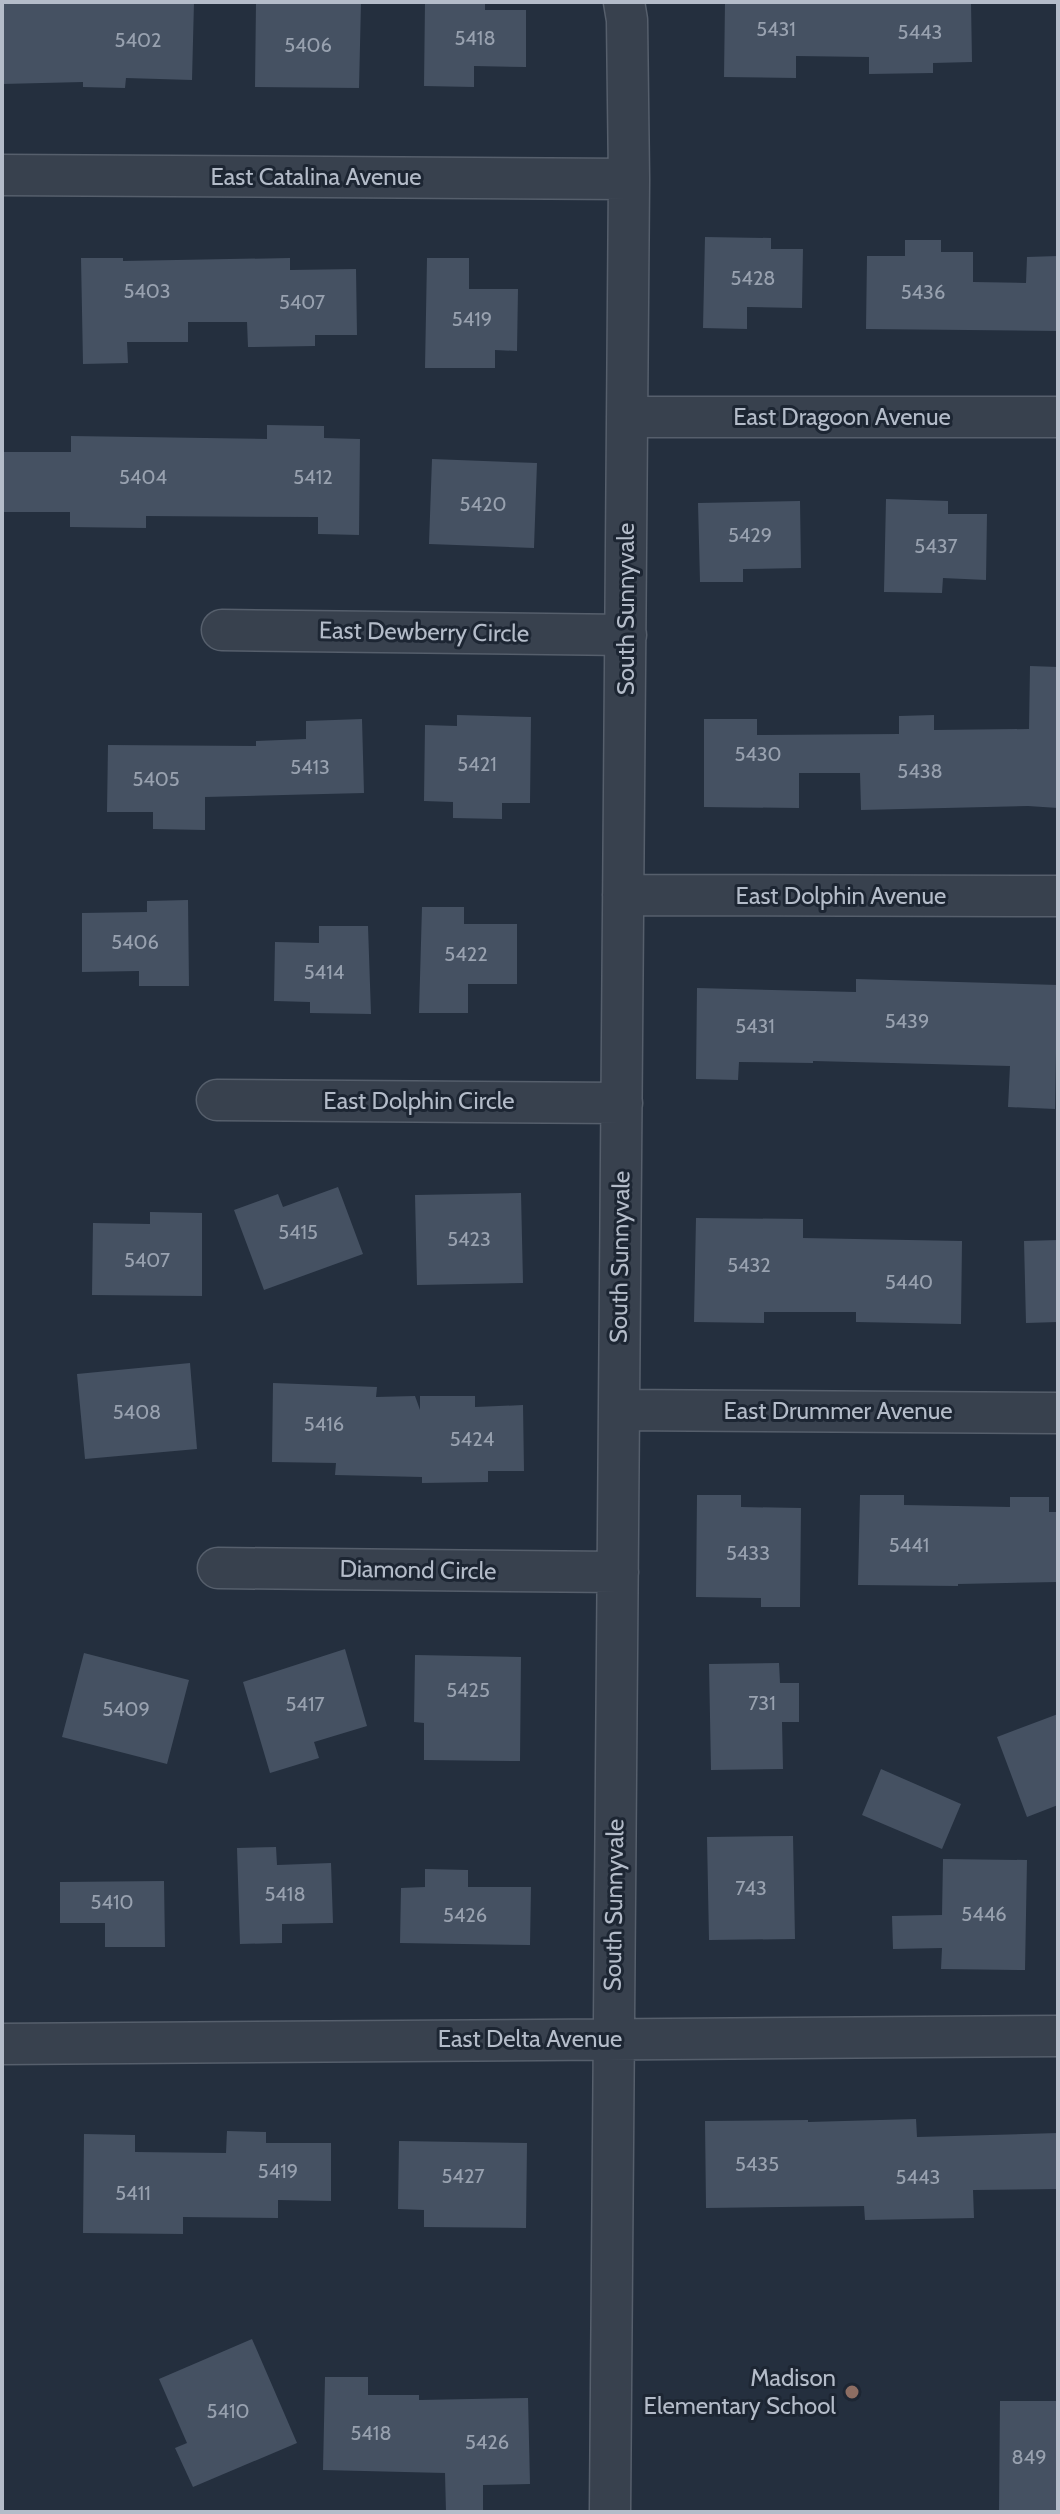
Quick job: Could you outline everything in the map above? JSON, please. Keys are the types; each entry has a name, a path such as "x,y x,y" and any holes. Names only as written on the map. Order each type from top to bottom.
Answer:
{"street":[{"name":"South Sunnyvale","path":"610,2512 629,179 627,20 624,2"},
{"name":"East Catalina Avenue","path":"2,175 629,179"},
{"name":"East Dragoon Avenue","path":"627,417 1058,417"},
{"name":"East Dewberry Circle","path":"222,630 626,635"},
{"name":"East Dolphin Avenue","path":"623,895 1058,896"},
{"name":"East Dolphin Circle","path":"217,1100 622,1103"},
{"name":"East Drummer Avenue","path":"619,1410 1058,1413"},
{"name":"Diamond Circle","path":"218,1568 618,1572"},
{"name":"East Delta Avenue","path":"2,2044 1058,2036"}],"building":[{"path":"2,2 194,2 192,80 126,78 125,88 83,87 83,82 2,84"},
{"path":"256,2 361,3 359,88 255,87"},
{"path":"425,2 485,2 485,10 526,10 526,67 474,66 474,87 424,86"},
{"path":"725,2 971,2 972,62 933,63 933,73 869,74 869,57 796,56 796,78 724,77"},
{"path":"705,237 771,238 771,249 803,249 802,308 747,307 747,329 703,328"},
{"path":"905,240 941,240 941,252 973,252 973,282 1026,283 1027,257 1058,256 1058,331 866,329 867,256 905,256"},
{"path":"81,258 123,258 123,261 290,258 290,270 356,269 357,335 315,335 315,346 248,347 247,322 188,322 188,342 127,342 128,363 83,364"},
{"path":"427,258 469,258 469,289 518,289 517,351 495,350 495,368 425,368"},
{"path":"267,425 324,426 324,438 360,439 359,535 318,534 318,517 146,516 146,528 70,527 70,512 2,512 2,452 71,452 71,436 267,439"},
{"path":"432,459 537,463 534,548 429,544"},
{"path":"886,499 948,501 948,514 987,514 986,580 943,578 942,593 884,592"},
{"path":"800,501 801,568 743,569 743,582 700,582 698,503"},
{"path":"1030,666 1058,667 1058,808 861,810 860,773 799,773 799,808 704,807 704,719 757,719 757,735 899,734 899,716 934,715 934,730 1029,729"},
{"path":"457,715 531,717 530,803 502,803 502,819 453,818 453,802 424,801 425,725 457,726"},
{"path":"362,719 364,793 205,797 205,830 153,829 153,812 107,812 108,745 256,746 256,741 306,739 306,721"},
{"path":"188,900 189,986 139,986 139,971 82,972 82,913 147,912 147,901"},
{"path":"422,907 464,907 464,924 517,924 517,984 468,984 468,1013 419,1013"},
{"path":"319,926 368,926 371,1014 310,1013 310,1002 274,1001 275,942 319,943"},
{"path":"856,979 1058,985 1055,1109 1008,1107 1010,1066 739,1062 738,1080 696,1079 697,988 856,992"},
{"path":"338,1187 363,1254 264,1290 234,1210 278,1194 283,1207"},
{"path":"521,1193 523,1283 417,1285 415,1195"},
{"path":"150,1212 202,1213 202,1296 92,1295 93,1223 150,1224"},
{"path":"696,1218 803,1219 803,1238 962,1241 961,1324 856,1322 856,1312 764,1312 764,1323 694,1322"},
{"path":"1058,1240 1058,1322 1026,1323 1024,1241"},
{"path":"190,1363 197,1449 85,1459 77,1374"},
{"path":"273,1383 377,1387 376,1397 415,1396 420,1410 420,1396 475,1396 475,1407 523,1405 524,1471 488,1471 488,1482 422,1483 422,1477 335,1475 336,1463 272,1462"},
{"path":"697,1495 741,1495 741,1507 801,1508 800,1607 761,1607 761,1598 696,1597"},
{"path":"860,1495 904,1495 904,1505 1010,1507 1010,1497 1049,1497 1049,1512 1058,1512 1058,1582 958,1586 858,1585"},
{"path":"345,1649 367,1726 314,1742 319,1758 270,1773 243,1682"},
{"path":"84,1653 189,1680 167,1764 62,1737"},
{"path":"415,1655 521,1657 520,1761 424,1760 424,1723 414,1722"},
{"path":"779,1663 780,1683 799,1683 799,1722 782,1722 783,1769 711,1770 709,1664"},
{"path":"1058,1714 1058,1805 1027,1817 997,1737"},
{"path":"881,1769 961,1804 942,1849 862,1815"},
{"path":"793,1836 795,1939 709,1940 707,1837"},
{"path":"276,1847 277,1865 331,1863 333,1923 282,1924 282,1943 240,1944 237,1848"},
{"path":"943,1859 1027,1860 1025,1970 941,1969 942,1948 893,1949 892,1916 942,1915"},
{"path":"425,1869 468,1870 468,1887 531,1887 530,1945 400,1943 401,1888 425,1887"},
{"path":"164,1881 165,1947 105,1947 105,1923 60,1923 60,1882"},
{"path":"916,2119 917,2137 1058,2133 1058,2189 973,2190 974,2218 865,2220 864,2206 706,2208 705,2121"},
{"path":"227,2131 266,2132 266,2143 331,2143 331,2201 278,2200 278,2218 183,2217 183,2234 83,2233 84,2134 135,2135 135,2152 226,2153"},
{"path":"399,2141 527,2143 526,2228 424,2227 424,2210 398,2209"},
{"path":"252,2339 297,2443 193,2487 175,2448 187,2443 159,2379"},
{"path":"325,2377 368,2377 368,2395 419,2395 419,2400 528,2398 530,2484 483,2485 483,2512 446,2512 445,2473 323,2470"},
{"path":"1000,2401 1058,2401 1058,2512 999,2512"}],"place":[{"name":"Madison Elementary School","path":"852,2392"}]}
